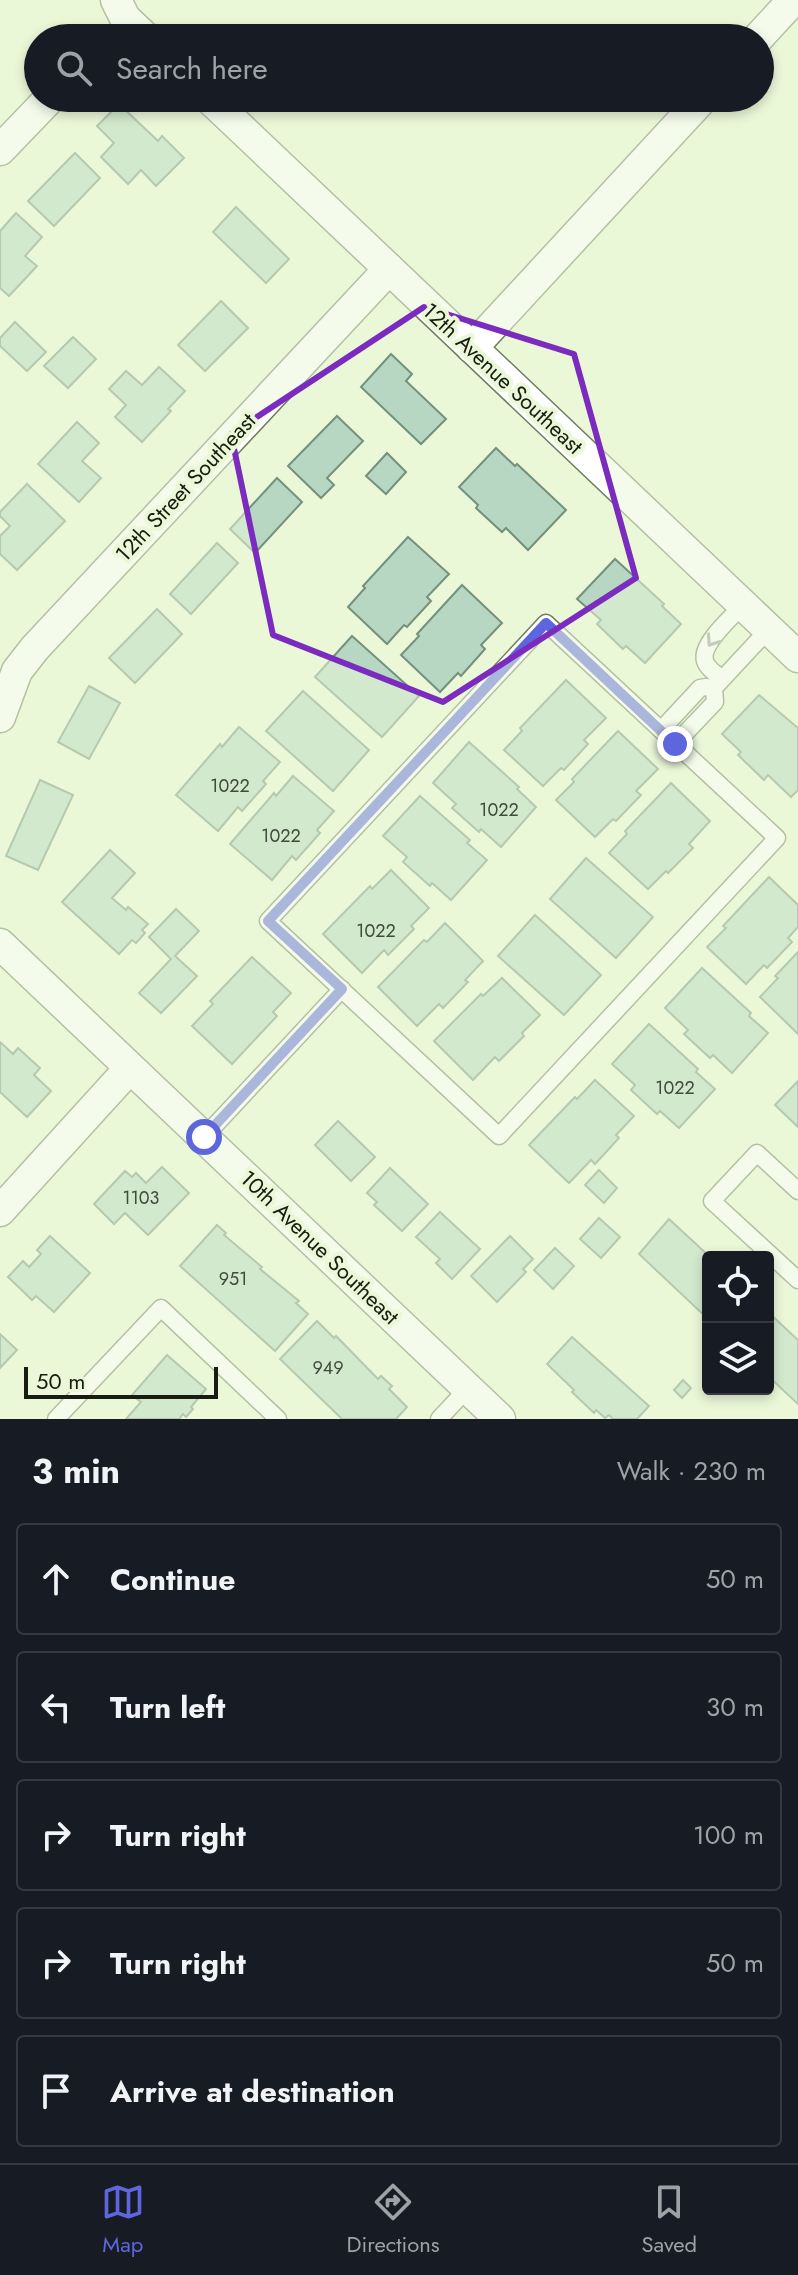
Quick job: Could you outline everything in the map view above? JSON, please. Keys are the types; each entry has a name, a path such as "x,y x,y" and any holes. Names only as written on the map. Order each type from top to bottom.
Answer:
{"street":[{"path":"771,24 793,0"},
{"path":"0,150 37,112"},
{"name":"12th Avenue Southeast","path":"224,112 798,657"},
{"path":"472,348 690,112"},
{"name":"12th Street Southeast","path":"0,717 17,671 35,648 389,269"},
{"name":"10th Avenue Southeast","path":"0,944 500,1419"},
{"path":"0,1211 130,1068"}],"lane":[{"path":"675,744 715,702 718,684 706,665 705,653 714,637 743,605"},
{"path":"546,623 675,744 777,838 499,1136 268,921 546,623"},
{"path":"661,730 700,688 718,684 769,629"},
{"path":"204,1137 342,989"},
{"path":"798,1191 757,1153 712,1201 798,1280"},
{"path":"56,1419 161,1308 278,1419"},
{"path":"439,1419 468,1388"}],"highlighted area":[{"path":"424,307 574,354 636,578 443,702 273,635 231,434"}],"building":[{"path":"111,112 127,112 158,141 162,136 184,158 156,186 141,170 128,184 101,157 114,143 97,126"},
{"path":"75,153 100,178 54,226 28,201"},
{"path":"236,207 289,259 266,283 213,232"},
{"path":"16,213 42,237 25,256 37,266 9,296 0,288 0,231"},
{"path":"221,301 248,328 205,371 178,345"},
{"path":"15,322 46,352 27,371 0,346 0,338"},
{"path":"73,337 96,359 68,388 44,366"},
{"path":"391,354 412,374 406,381 446,419 421,444 361,387"},
{"path":"159,367 185,391 142,442 115,417 126,405 109,389 126,371 142,385"},
{"path":"337,416 363,441 327,478 334,485 321,498 288,466"},
{"path":"77,422 99,443 82,461 101,478 79,502 38,464"},
{"path":"496,448 566,510 528,550 506,528 502,532 459,487"},
{"path":"387,453 406,472 386,494 366,476"},
{"path":"277,478 302,502 255,553 230,529"},
{"path":"27,484 65,521 17,570 0,554 0,536 10,526 0,512"},
{"path":"408,537 449,574 427,597 431,601 387,644 348,607"},
{"path":"217,543 238,563 191,614 170,594"},
{"path":"615,559 681,624 645,663 626,646 623,649 597,624 601,620 577,599"},
{"path":"462,585 502,623 481,645 485,649 461,676 458,673 440,692 401,655"},
{"path":"157,609 182,634 135,683 109,658"},
{"path":"352,636 419,696 382,737 315,677"},
{"path":"566,680 606,718 584,740 588,744 564,770 561,768 543,786 504,750 522,731 520,728"},
{"path":"89,686 120,703 89,759 58,742"},
{"path":"303,691 369,750 333,791 266,731"},
{"path":"759,695 798,728 798,790 791,797 768,775 764,780 722,734"},
{"path":"239,727 280,762 263,781 266,784 242,811 238,807 218,831 176,795"},
{"path":"618,731 658,769 636,791 641,795 595,837 556,800"},
{"path":"469,742 519,787 517,789 536,807 501,847 452,808 456,804 433,783"},
{"path":"293,776 334,811 317,830 320,833 296,860 292,856 272,880 230,844"},
{"path":"40,780 73,795 38,870 6,856"},
{"path":"671,783 710,821 689,844 693,848 648,889 609,853 627,834 625,831"},
{"path":"420,796 470,840 467,843 487,860 451,900 403,862 407,857 383,836"},
{"path":"110,850 135,873 112,898 148,924 136,943 132,940 119,954 62,902"},
{"path":"586,858 653,917 616,958 550,899"},
{"path":"391,870 429,908 411,926 414,929 388,955 384,950 362,973 323,934 370,886 372,889"},
{"path":"769,877 798,905 798,927 788,938 792,942 746,984 707,947"},
{"path":"176,909 199,931 175,956 197,976 161,1013 139,993 171,959 149,937"},
{"path":"535,915 601,975 564,1015 498,956"},
{"path":"445,923 483,961 443,1008 439,1004 417,1026 378,987"},
{"path":"798,952 798,1034 760,997"},
{"path":"252,957 291,993 273,1012 277,1016 232,1064 192,1026 213,1004 210,1001"},
{"path":"702,968 768,1033 732,1073 684,1034 688,1030 665,1008"},
{"path":"502,978 540,1015 499,1061 495,1057 473,1080 434,1041 481,994 483,996"},
{"path":"649,1024 715,1089 679,1128 660,1111 657,1114 631,1090 635,1085 612,1064"},
{"path":"0,1042 13,1054 18,1048 40,1068 34,1075 51,1091 27,1117 0,1092"},
{"path":"595,1080 634,1116 595,1164 591,1160 569,1183 529,1145"},
{"path":"798,1081 798,1127 775,1105"},
{"path":"338,1121 375,1157 351,1181 315,1145"},
{"path":"162,1167 189,1193 148,1235 125,1213 114,1224 94,1204 125,1171 132,1177 136,1173 146,1183"},
{"path":"390,1168 428,1204 402,1231 374,1205 377,1202 367,1193"},
{"path":"599,1170 617,1188 604,1203 585,1185"},
{"path":"440,1212 480,1249 452,1279 436,1263 440,1259 416,1237"},
{"path":"599,1218 620,1237 601,1258 580,1239"},
{"path":"669,1219 704,1251 702,1313 639,1254"},
{"path":"217,1225 226,1233 224,1235 262,1267 260,1269 299,1301 296,1303 308,1314 275,1351 180,1266"},
{"path":"50,1236 90,1273 54,1312 36,1296 32,1300 8,1277 23,1261 29,1267 41,1254 37,1250"},
{"path":"510,1236 533,1259 523,1269 526,1272 497,1302 471,1276"},
{"path":"555,1248 574,1266 553,1289 534,1270"},
{"path":"774,1318 798,1340 798,1404 774,1382"},
{"path":"317,1321 378,1379 381,1376 392,1386 389,1389 407,1407 396,1419 342,1419 280,1359"},
{"path":"0,1334 17,1350 0,1368"},
{"path":"572,1337 649,1406 637,1419 613,1419 609,1415 605,1418 596,1410 594,1413 547,1364"},
{"path":"167,1355 206,1389 186,1417 183,1414 179,1419 126,1419 141,1402 132,1395"},
{"path":"683,1380 691,1388 682,1398 674,1390"}],"route":[{"path":"204,1137 342,989 268,921 546,623 675,744"}]}
